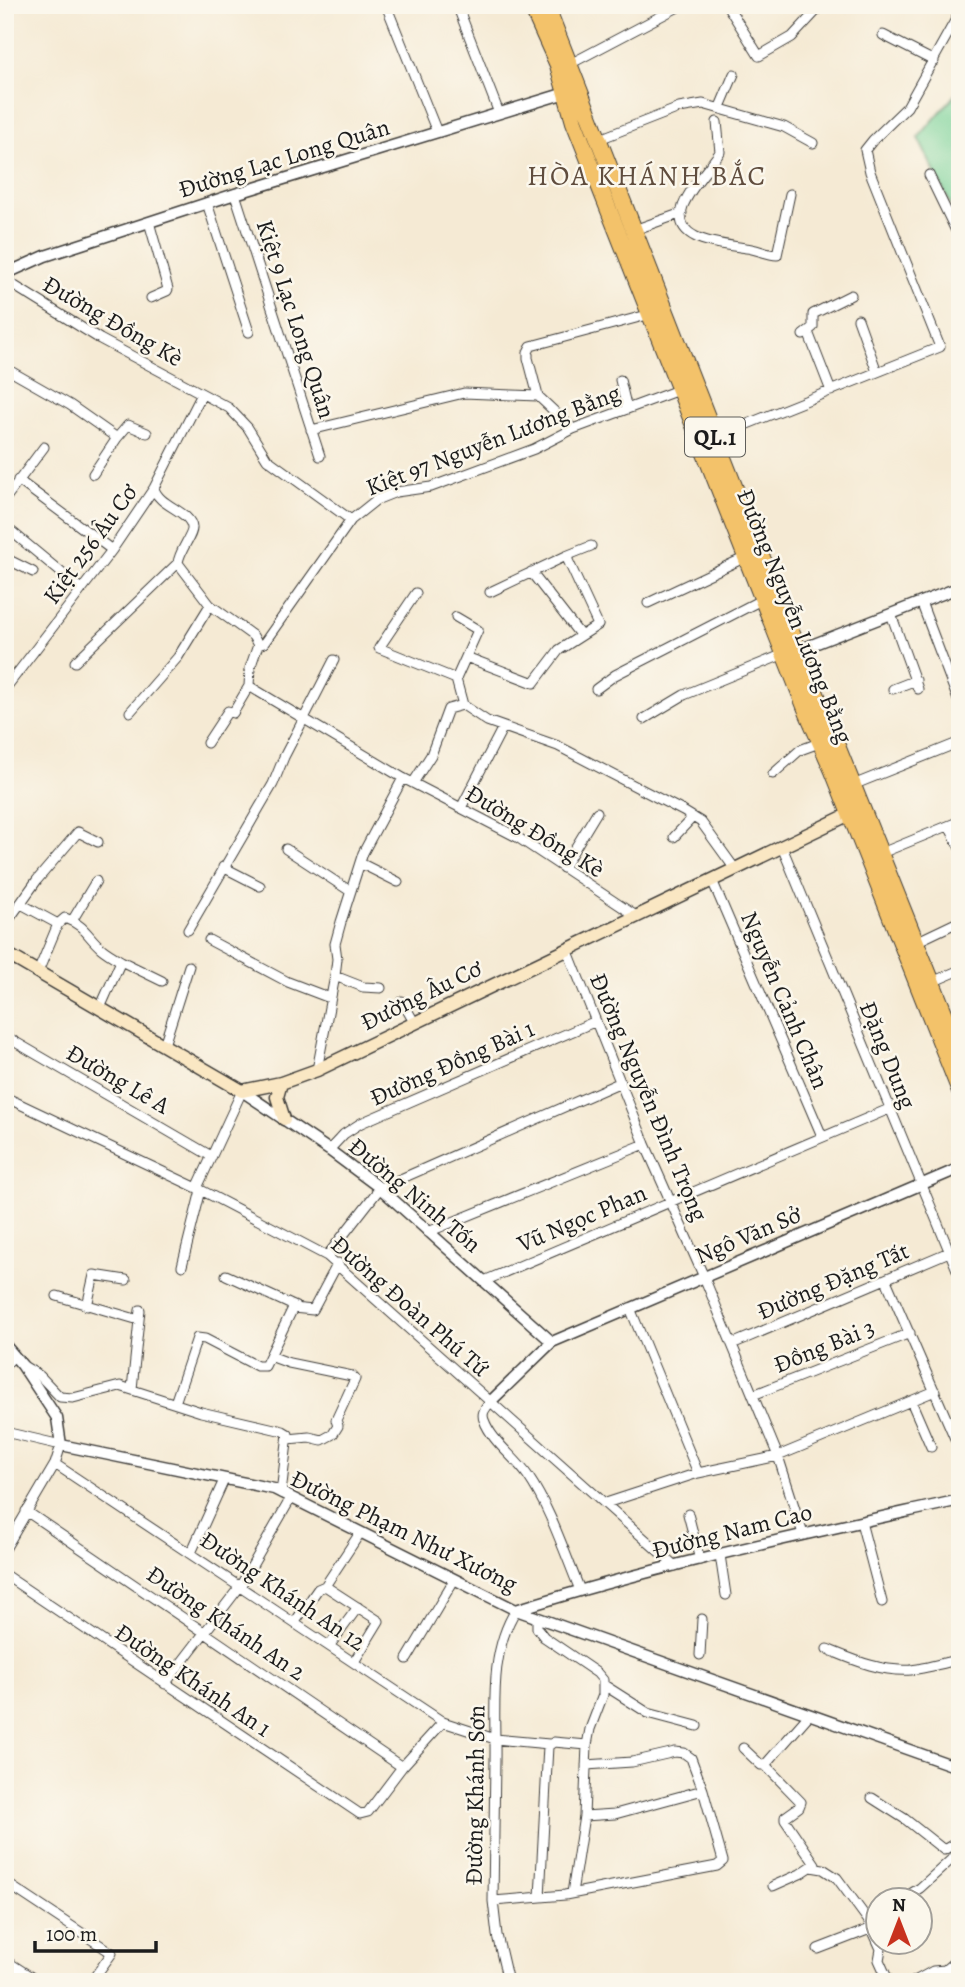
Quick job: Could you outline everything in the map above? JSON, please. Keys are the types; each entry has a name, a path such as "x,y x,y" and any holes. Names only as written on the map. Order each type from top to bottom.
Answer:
{"highway":[{"name":"Đường Nguyễn Lương Bằng","path":"531,5 597,140 634,230 715,437 763,599 792,652 820,743 855,811"},
{"name":"Đường Nguyễn Lương Bằng","path":"546,5 570,64 574,122 754,564 853,785 855,811"},
{"name":"QL.1","path":"855,811 880,854 932,982 955,1027 960,1052"},
{"name":"QL.1","path":"855,811 960,1091"}],"main road":[{"name":"Đường Âu Cơ","path":"242,1091 281,1083 317,1070 855,811"},
{"path":"5,953 242,1091"},
{"path":"281,1083 277,1097 284,1119"}],"street":[{"path":"386,5 437,132"},
{"path":"457,5 499,113"},
{"path":"570,64 682,5"},
{"path":"727,5 759,56 792,37 820,8"},
{"path":"715,437 940,348 870,172 865,150 907,107 960,12"},
{"path":"884,35 934,61"},
{"path":"720,107 734,74"},
{"name":"Đường Lạc Long Quân","path":"5,274 46,256 207,203 572,91"},
{"path":"597,140 685,106 704,104 783,127 813,143"},
{"path":"717,122 720,152 705,169 684,204 682,213 687,229 715,245 748,248 776,256 780,252 790,194"},
{"path":"929,176 960,239"},
{"name":"Kiệt 9 Lạc Long Quân","path":"235,194 320,456"},
{"path":"207,203 249,332"},
{"path":"634,230 682,213"},
{"path":"149,222 168,289 151,298"},
{"name":"Đường Đồng Kè","path":"5,280 100,339 229,408 248,428 267,459 351,520"},
{"path":"831,391 805,333 813,326 813,314 850,295"},
{"path":"573,429 538,396 528,358 531,346 651,314"},
{"path":"858,319 877,372"},
{"path":"5,368 70,405 114,435"},
{"path":"620,380 627,409"},
{"name":"Kiệt 97 Nguyễn Lương Bằng","path":"258,645 264,643 351,520 376,500 396,492 431,487 534,449 573,429 681,390"},
{"path":"311,430 464,393 538,396"},
{"name":"Đường Đồng Kè","path":"155,488 202,394"},
{"path":"93,474 114,435 128,425 147,433"},
{"path":"5,499 44,447"},
{"path":"18,480 112,550"},
{"path":"75,662 178,563 179,553 193,531 183,515 159,497 155,488"},
{"name":"Kiệt 256 Âu Cơ","path":"5,689 112,550 155,488"},
{"path":"5,526 81,589"},
{"path":"490,592 591,546"},
{"path":"466,657 534,683 554,654 597,626 598,622 566,556"},
{"path":"5,558 33,572"},
{"path":"178,563 210,605 253,636 258,645 250,668 249,686 233,713 228,711 207,743"},
{"path":"648,603 754,564"},
{"path":"531,572 581,636"},
{"path":"644,719 684,695 960,587"},
{"path":"415,593 379,648 456,679"},
{"path":"596,689 615,675 763,599"},
{"path":"921,602 960,705"},
{"path":"130,712 178,657 210,605"},
{"path":"891,614 917,685 894,689"},
{"path":"456,617 478,631 456,679 463,705 487,721 558,746 693,817 701,822 735,869"},
{"path":"188,930 273,784 334,660"},
{"name":"Đường Đồng Kè","path":"249,686 403,778 517,838 636,916"},
{"path":"413,783 431,755 448,709 463,705"},
{"path":"461,808 502,727"},
{"path":"853,785 960,742"},
{"path":"773,774 800,750 820,743"},
{"path":"317,1070 335,976 335,944 363,853 403,778"},
{"path":"563,868 597,812"},
{"path":"674,837 693,817"},
{"path":"880,854 960,821"},
{"path":"949,826 960,848"},
{"path":"5,925 37,880 78,832 98,842"},
{"name":"Đặng Dung","path":"782,847 960,1277"},
{"path":"286,849 351,891"},
{"path":"360,863 398,882"},
{"path":"223,867 260,886"},
{"name":"Nguyễn Cảnh Chân","path":"712,880 822,1136"},
{"path":"72,921 96,881"},
{"path":"21,904 58,924"},
{"path":"38,972 58,924 65,918 88,931 101,949 162,981"},
{"path":"916,942 960,921"},
{"path":"209,940 288,982 330,998"},
{"name":"Đường Nguyễn Đình Trọng","path":"566,948 645,1144 704,1277 778,1456 803,1534"},
{"path":"100,1008 121,961"},
{"path":"164,1045 189,966"},
{"path":"932,982 960,970"},
{"name":"Đường Âu Cơ","path":"335,976 363,987 381,988"},
{"path":"402,1001 414,1022"},
{"name":"Đường Đồng Bài 1","path":"329,1150 344,1134 361,1123 596,1021"},
{"name":"Đường Lê A","path":"5,1036 211,1156"},
{"path":"327,1256 380,1188 621,1082"},
{"path":"182,1266 199,1189 211,1156 242,1091"},
{"name":"Đường Ninh Tốn","path":"242,1091 380,1188 552,1342"},
{"name":"Đường Đoàn Phú Tứ","path":"5,1097 199,1189 338,1263 675,1566"},
{"name":"Vũ Ngọc Phan","path":"484,1281 889,1109"},
{"path":"428,1232 645,1144"},
{"name":"Ngô Văn Sở","path":"552,1342 960,1168"},
{"name":"Đường Đặng Tất","path":"732,1344 949,1252"},
{"path":"226,1275 296,1307 313,1310 338,1263"},
{"path":"87,1306 94,1275 126,1280"},
{"path":"886,1280 960,1450"},
{"path":"57,1296 87,1306 139,1315 132,1389"},
{"path":"175,1403 197,1338 205,1339 257,1366 265,1366 293,1308 296,1307"},
{"path":"630,1308 698,1474"},
{"name":"Đồng Bài 3","path":"753,1395 910,1333"},
{"path":"552,1342 491,1401 483,1411 483,1416 489,1432 529,1477 580,1590"},
{"path":"5,1345 22,1364 40,1376 60,1397 73,1398 111,1387 132,1389 201,1412 288,1434 286,1495 241,1585 165,1684"},
{"path":"5,1366 14,1356"},
{"path":"270,1356 289,1363 352,1376 355,1379 336,1420 337,1430 324,1440 311,1437 288,1439"},
{"path":"5,1549 55,1464 61,1445 57,1418 22,1364"},
{"path":"606,1503 698,1474 778,1456 935,1391"},
{"path":"911,1401 931,1447"},
{"name":"Đường Phạm Như Xương","path":"5,1432 274,1489 516,1610 960,1768"},
{"name":"Đường Khánh An 12","path":"55,1464 241,1585 443,1722 495,1739 549,1744"},
{"path":"191,1553 224,1480"},
{"name":"Đường Nam Cao","path":"516,1610 580,1590 803,1534 960,1500"},
{"name":"Đường Khánh An 2","path":"26,1511 402,1767"},
{"path":"688,1514 700,1560"},
{"path":"861,1522 882,1602"},
{"path":"295,1622 318,1589 326,1586 360,1533"},
{"path":"720,1555 726,1595"},
{"name":"Đường Khánh An 1","path":"5,1575 360,1814 368,1812 402,1767"},
{"path":"407,1659 454,1580"},
{"path":"326,1586 379,1621 354,1661"},
{"path":"330,1645 358,1607"},
{"name":"Đường Khánh Sơn","path":"508,1982 497,1935 493,1901 495,1689 505,1627 516,1610"},
{"name":"Đường Phạm Như Xương","path":"537,1618 537,1628 544,1637 597,1673 604,1685 642,1710 697,1726"},
{"path":"700,1655 702,1619"},
{"path":"827,1648 866,1664 897,1670 914,1670 960,1660"},
{"path":"572,1893 584,1816 587,1745 604,1685"},
{"path":"765,1765 809,1715"},
{"path":"402,1767 443,1722"},
{"path":"540,1897 549,1744 562,1742 587,1745"},
{"path":"743,1748 761,1765 765,1765 801,1802 785,1821 815,1864 773,1886"},
{"path":"493,1901 572,1893 717,1866 723,1861 703,1790 691,1758 684,1753 675,1752 632,1762 586,1765"},
{"path":"584,1816 615,1814 703,1790"},
{"path":"872,1798 954,1856"},
{"path":"923,1885 954,1856 960,1840"},
{"path":"811,1867 823,1868 837,1878 864,1918"},
{"path":"5,1882 112,1953 91,1982"},
{"path":"818,1949 864,1927"},
{"path":"880,1955 887,1981"},
{"path":"913,1982 933,1970 945,1970 960,1957"},
{"path":"5,1960 39,1982"},
{"path":"945,1970 953,1982"}],"green space":[{"path":"960,89 960,224 918,138"}],"district":[{"name":"HÒA KHÁNH BẮC","path":"647,175"}]}
